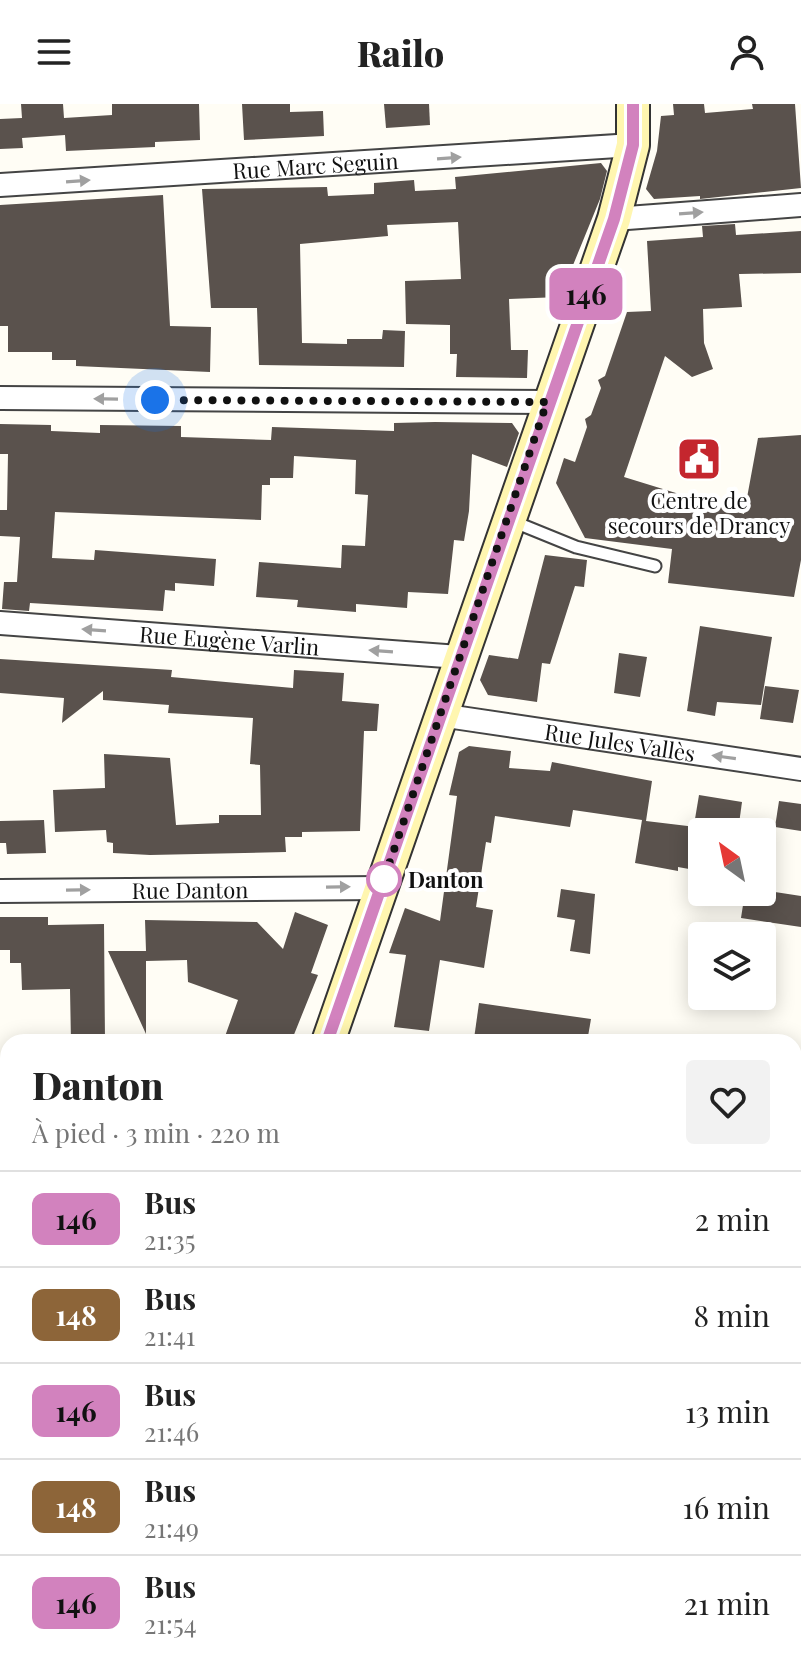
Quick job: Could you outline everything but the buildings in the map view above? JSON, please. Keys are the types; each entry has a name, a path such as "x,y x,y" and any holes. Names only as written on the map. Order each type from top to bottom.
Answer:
{"main road":[{"path":"331,1034 547,402 614,219 633,145 633,104"}],"street":[{"name":"Rue Marc Seguin","path":"0,185 633,145"},
{"path":"614,219 801,205"},
{"path":"0,398 547,402"},
{"name":"Rue Eugène Varlin","path":"0,623 459,657"},
{"name":"Rue Jules Vallès","path":"440,715 801,769"},
{"name":"Rue Danton","path":"0,891 381,888"}],"lane":[{"path":"508,519 576,547 655,566"}],"bus line":[{"name":"146","path":"330,1034 578,312 614,219 633,145 633,104"}],"place":[{"name":"Centre de secours de Drancy","path":"699,459"},
{"name":"Danton","path":"384,879"}],"route":[{"path":"155,400 547,402 384,879"}]}
